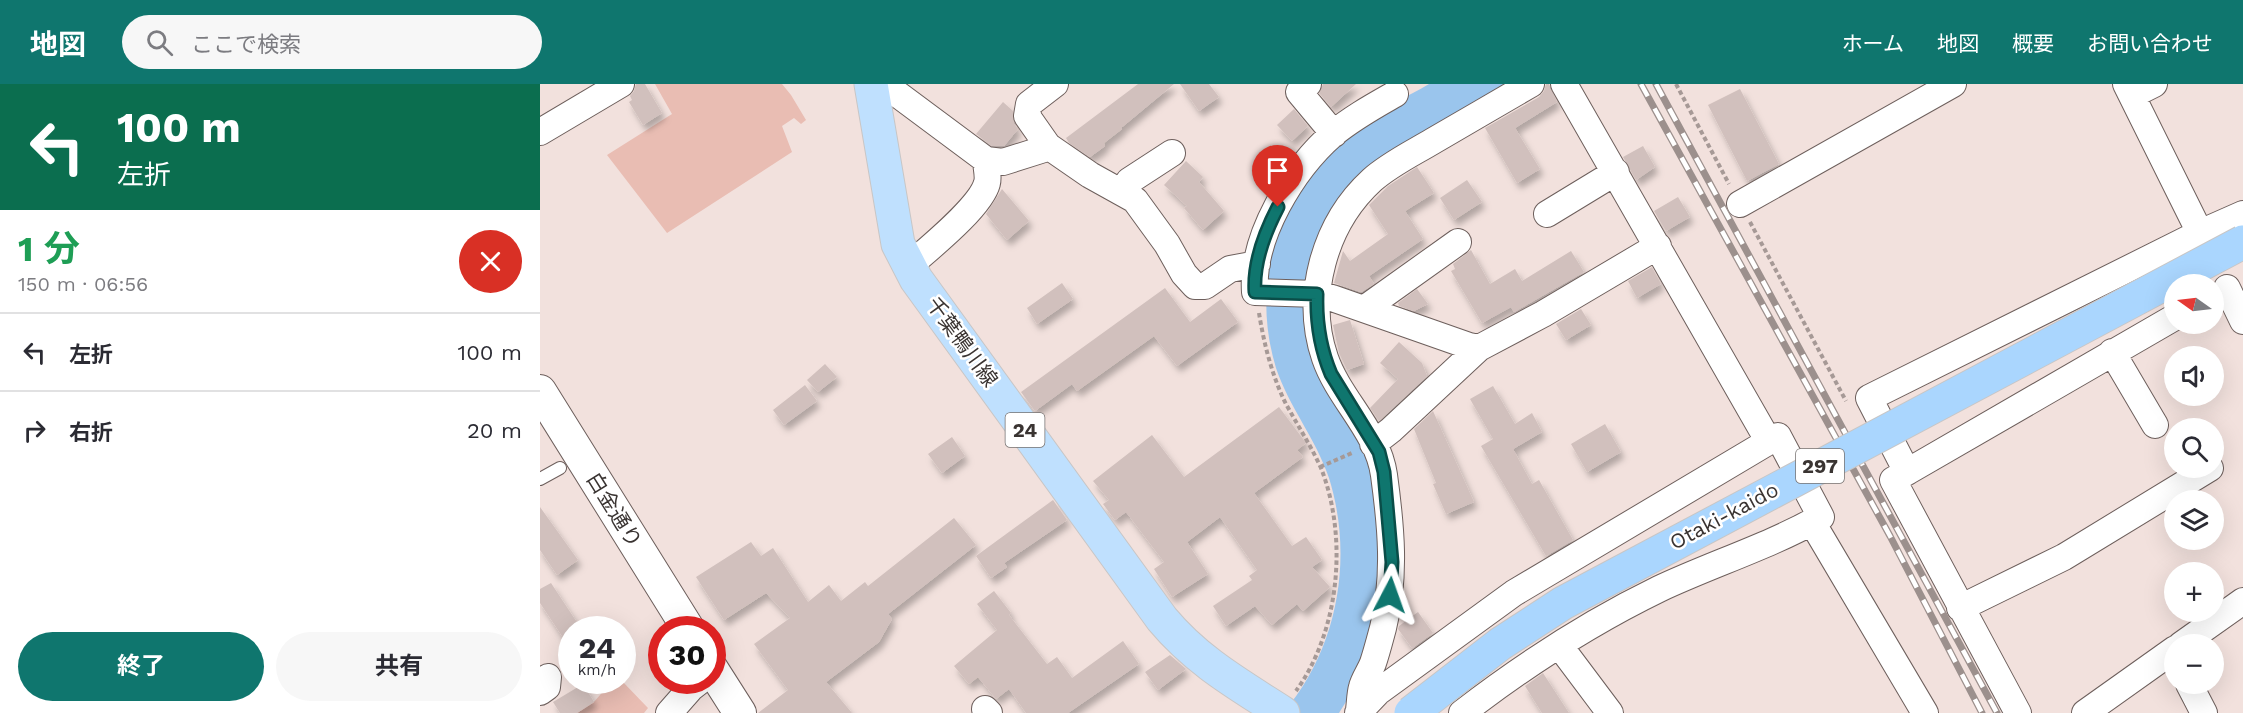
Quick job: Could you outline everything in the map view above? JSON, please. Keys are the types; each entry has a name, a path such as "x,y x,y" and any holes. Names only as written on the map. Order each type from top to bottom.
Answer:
{"highway":[{"name":"Otaki-kaido","path":"1411,713 1500,644 1563,603 2243,242"}],"main road":[{"name":"千葉鴨川線","path":"871,84 898,244 909,266 940,313 1162,619 1182,643 1211,666 1282,712"}],"street":[{"path":"540,132 621,84"},
{"path":"880,84 896,93 986,160 1003,162 1048,146"},
{"path":"1055,84 1029,104 1027,116 1048,146 1090,175 1135,200 1194,286 1204,286 1230,269 1257,264"},
{"path":"1308,84 1299,92 1334,134"},
{"path":"1359,711 1362,687 1374,661 1383,626 1391,577 1390,527 1384,472 1379,452 1325,361 1318,328 1317,294 1325,250 1352,202 1372,180 1398,161 1531,84"},
{"path":"1564,84 1769,442"},
{"path":"1740,204 1953,84"},
{"path":"2137,88 2200,233"},
{"path":"1393,89 1334,134 1306,163 1283,196 1272,218 1257,264 1254,280 1255,292 1317,294 1479,348"},
{"path":"1124,192 1129,181 1172,153"},
{"path":"909,266 960,219 982,194 987,182 986,160"},
{"path":"1547,214 1616,172"},
{"path":"1907,472 1869,398 2200,233 2243,214"},
{"path":"1364,309 1458,243"},
{"path":"1373,444 1479,348 1543,314 1658,246"},
{"path":"2228,288 2243,321"},
{"path":"2018,713 1893,480 2164,323"},
{"path":"2112,352 2155,425"},
{"name":"白金通り","path":"540,391 679,616"},
{"path":"1359,711 1378,692 1514,593 1778,436 1821,517 1658,590 1559,645 1510,676 1462,713"},
{"path":"1960,608 2064,557 2194,478"},
{"path":"1812,522 1925,713"},
{"path":"2199,634 2243,601"},
{"path":"1559,645 1610,713"},
{"path":"2085,713 2164,659"},
{"path":"669,713 686,694"},
{"path":"726,694 740,713"},
{"path":"2194,694 2204,713"}],"lane":[{"path":"540,479 560,468"}],"path":[{"path":"1676,84 1849,407 1869,398"},
{"path":"1255,292 1262,335 1276,380 1286,403 1308,440 1327,485 1336,559 1335,588 1328,625 1314,659 1282,712"},
{"path":"1320,467 1373,444"}],"shaded area":[{"path":"655,84 782,84 806,120 801,124 794,118 782,126 792,152 667,233 607,155 672,114"},
{"path":"601,694 635,694 648,708 644,713 577,713 594,702"}],"water":[{"path":"1429,84 1519,84 1390,158 1311,283 1355,425 1375,476 1384,592 1354,689 1339,713 1283,713 1302,688 1317,661 1328,632 1336,601 1340,571 1340,539 1336,508 1324,464 1281,382 1272,352 1266,303 1272,254 1281,226 1314,166 1373,116"}],"building":[{"path":"636,84 645,84 662,113 643,125 629,102 632,100 630,96"},
{"path":"1138,84 1174,84 1090,157 1069,143 1066,138"},
{"path":"1180,84 1209,84 1219,97 1199,111"},
{"path":"1323,84 1356,84 1331,107 1319,93"},
{"path":"1546,84 1549,84 1557,102 1515,128 1540,169 1517,183 1485,128 1539,97"},
{"path":"1740,89 1779,164 1747,181 1708,105"},
{"path":"1003,102 1013,111 1014,124 1018,129 1004,146 992,146 976,134"},
{"path":"1294,109 1308,126 1292,141 1277,125"},
{"path":"1643,146 1655,167 1636,180 1623,157"},
{"path":"1186,161 1203,177 1199,182 1224,211 1203,230 1184,208 1187,206 1164,185"},
{"path":"1417,167 1434,193 1405,211 1423,239 1369,276 1374,284 1361,292 1334,283 1343,251 1350,261 1388,234 1369,205 1388,186"},
{"path":"1467,180 1482,202 1454,220 1440,198"},
{"path":"1002,189 1029,221 1007,240 986,214"},
{"path":"1678,197 1690,217 1666,231 1654,211"},
{"path":"1471,250 1490,284 1515,269 1522,281 1571,251 1584,272 1514,312 1511,307 1482,323 1451,271 1455,269 1453,264"},
{"path":"1652,267 1661,284 1637,298 1628,281"},
{"path":"1062,283 1073,299 1037,324 1027,308"},
{"path":"1165,288 1190,322 1221,299 1238,322 1177,366 1154,336 1077,391 1072,384 1035,411 1021,392"},
{"path":"1417,289 1428,304 1414,311 1399,306 1398,303"},
{"path":"1581,309 1591,325 1566,340 1556,324"},
{"path":"1350,320 1364,364 1347,370 1339,353 1333,325"},
{"path":"1399,342 1422,363 1427,376 1379,421 1370,408 1398,379 1380,363"},
{"path":"825,364 837,377 818,392 807,380"},
{"path":"805,385 817,401 784,425 773,410"},
{"path":"1493,386 1515,424 1532,413 1542,432 1513,449 1532,484 1539,480 1573,540 1546,556 1481,446 1493,439 1470,399"},
{"path":"1279,407 1306,443 1297,450 1303,457 1254,493 1292,546 1306,537 1322,560 1312,567 1330,587 1303,611 1297,604 1272,625 1255,606 1226,626 1213,606 1252,580 1249,576 1257,570 1220,517 1187,542 1208,574 1172,597 1154,569 1164,562 1126,512 1115,520 1103,504 1109,500 1093,481 1152,435 1184,477"},
{"path":"1433,411 1474,502 1446,514 1414,429"},
{"path":"1605,424 1621,452 1587,472 1571,444"},
{"path":"952,437 965,456 942,473 928,454"},
{"path":"1053,500 1067,520 1004,563 1007,567 991,578 976,556"},
{"path":"540,507 578,560 557,575 540,550"},
{"path":"954,518 976,545 888,614 892,619 879,642 826,682 852,713 758,713 788,690 754,644 790,618 766,593 726,619 726,616 721,616 696,577 751,542 761,556 773,548 808,602 829,585 841,601 865,582 868,586"},
{"path":"551,583 573,616 558,616 558,630 540,603 540,589"},
{"path":"994,591 1011,613 1009,615 1047,664 1057,657 1072,678 1123,641 1139,664 1068,713 1026,713 1009,689 996,699 978,677 969,684 954,666 997,630 977,604"},
{"path":"1418,612 1433,633 1412,648 1398,629"},
{"path":"1170,655 1186,669 1158,690 1145,672"},
{"path":"1543,673 1569,713 1542,713 1525,686"},
{"path":"566,694 589,694 594,702 577,713 560,713 553,702"}],"railway":[{"path":"1641,84 1890,536 1982,713"},
{"path":"1656,84 1997,713"}],"route":[{"path":"1278,207 1264,239 1257,264 1254,280 1255,292 1317,294 1316,312 1325,361 1379,452 1384,472 1392,562 1390,595"}]}
